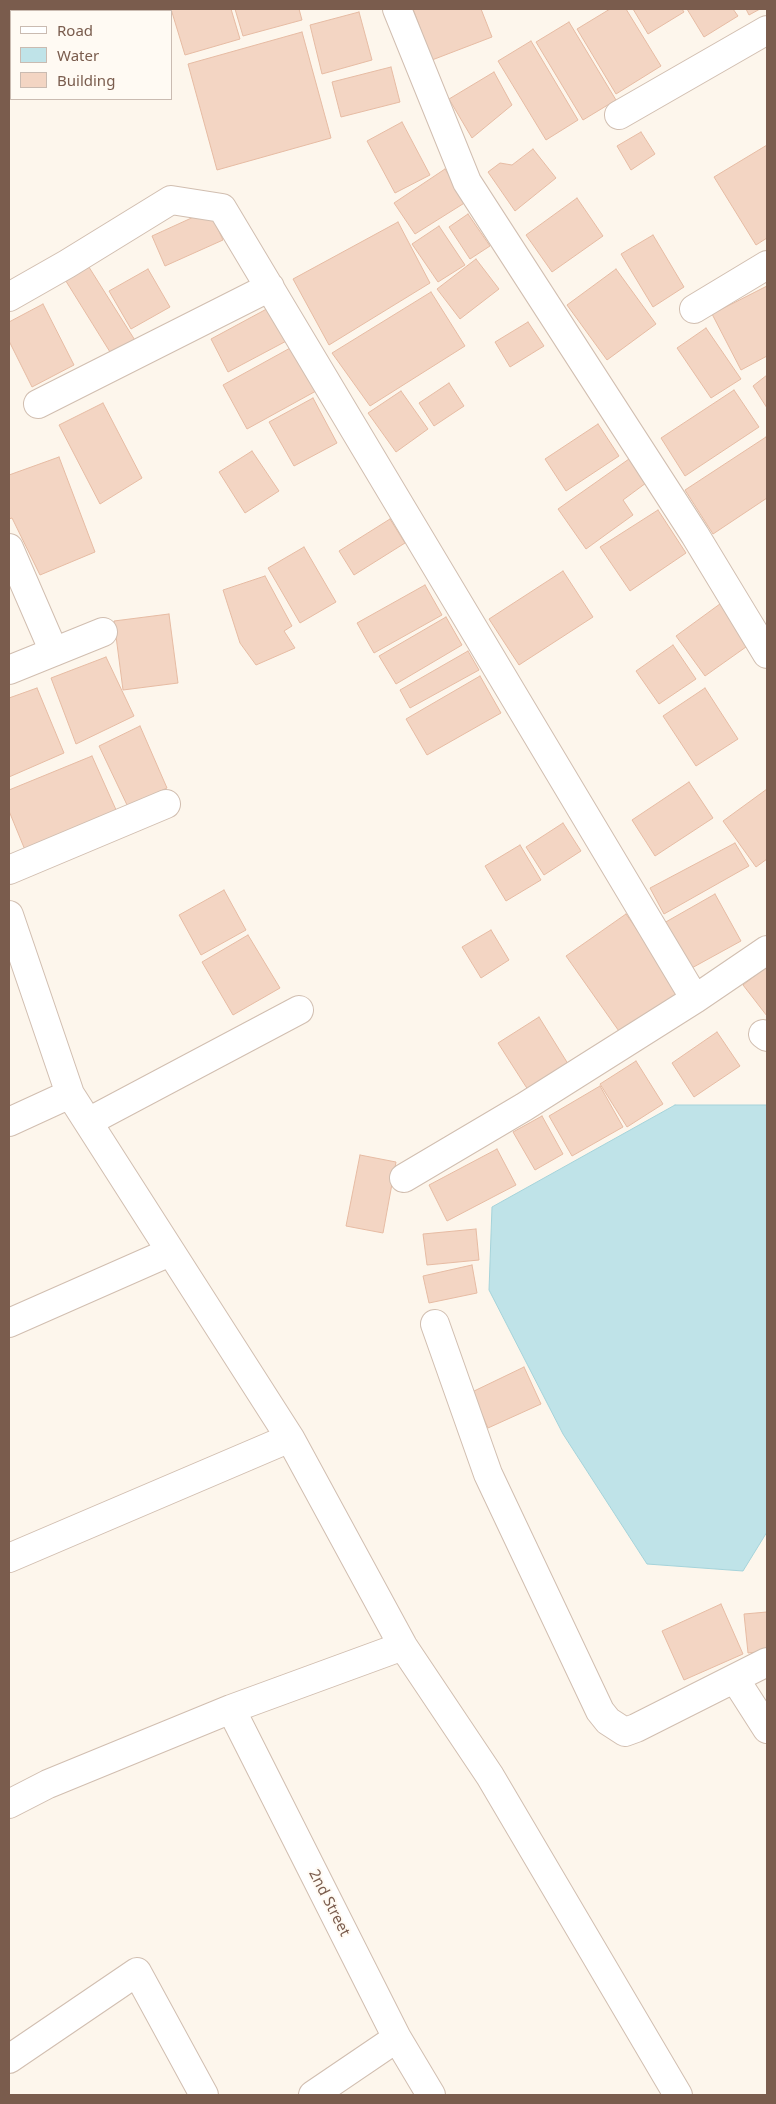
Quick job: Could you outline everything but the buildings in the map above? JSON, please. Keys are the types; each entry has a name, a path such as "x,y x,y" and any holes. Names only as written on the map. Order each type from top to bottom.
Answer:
{"street":[{"path":"397,9 466,182 695,535 767,654"},
{"path":"619,115 767,30"},
{"path":"9,297 68,264 171,200 222,208 695,999"},
{"path":"694,309 767,265"},
{"path":"38,404 270,288"},
{"path":"9,548 54,652"},
{"path":"9,670 102,632"},
{"path":"9,870 166,804"},
{"path":"9,915 70,1094 290,1438 403,1646 490,1776 678,2095"},
{"path":"404,1178 524,1107 695,999 767,950"},
{"path":"88,1122 299,1010"},
{"path":"9,1122 70,1094"},
{"path":"9,1324 170,1252"},
{"path":"435,1324 488,1474 600,1711 608,1721 625,1732 664,1716 767,1662"},
{"path":"9,1558 290,1438"},
{"path":"9,1804 48,1784 230,1709 403,1646"},
{"path":"735,1679 767,1729"},
{"name":"2nd Street","path":"230,1709 397,2038 431,2095"},
{"path":"9,2059 137,1972 204,2095"},
{"path":"313,2095 397,2038"}],"water":[{"path":"675,1105 767,1105 767,1532 743,1571 647,1564 563,1434 489,1290 492,1207"}]}
